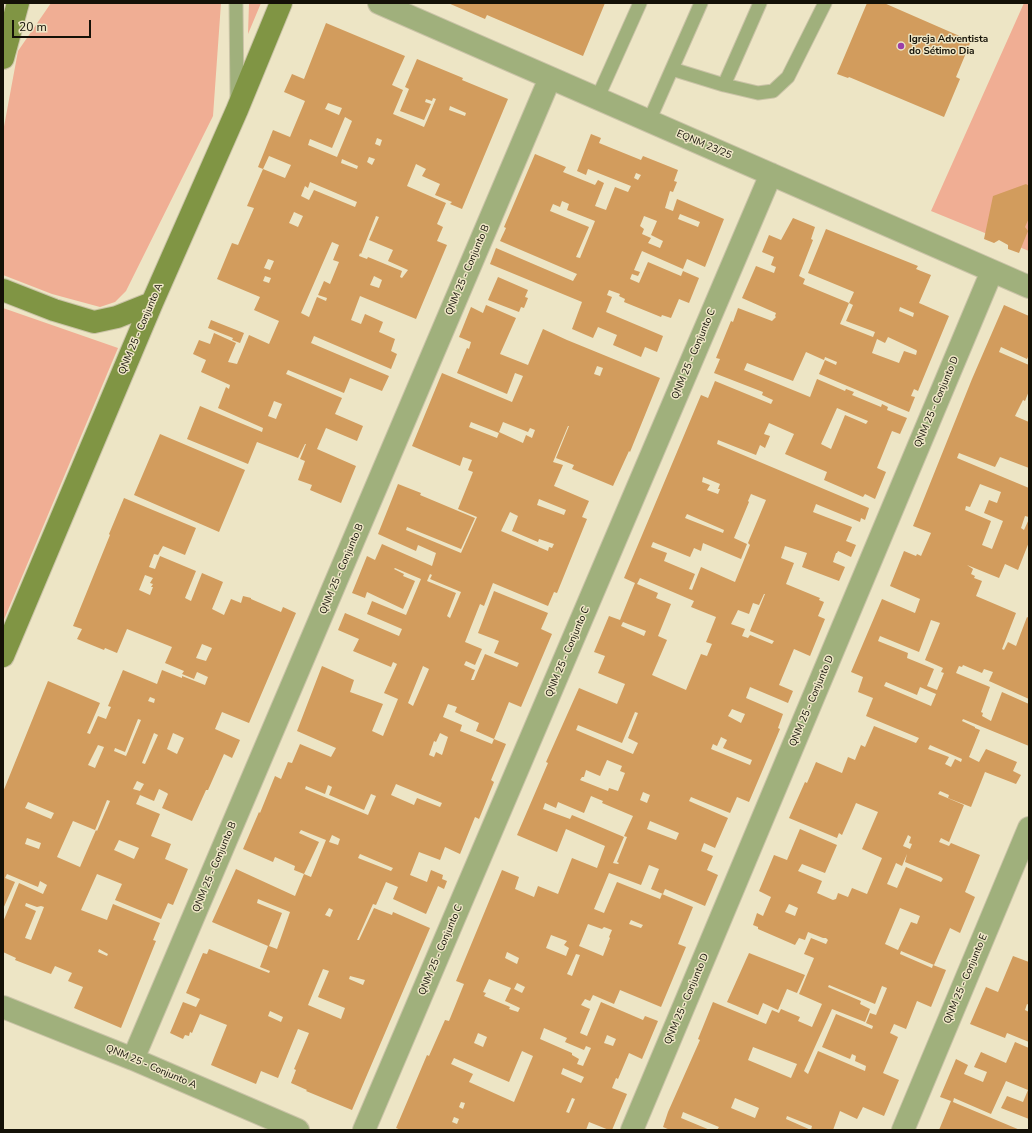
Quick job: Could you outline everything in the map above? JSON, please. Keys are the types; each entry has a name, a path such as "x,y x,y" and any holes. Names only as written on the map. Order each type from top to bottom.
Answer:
{"main road":[{"path":"3,58 18,3"},
{"name":"QNM 25 - Conjunto A","path":"3,656 152,303 237,110 281,3"},
{"path":"3,290 54,310 94,322 117,317 152,303"}],"street":[{"name":"EQNM 23/25","path":"379,3 1029,287"},
{"name":"QNM 25 - Conjunto B","path":"133,1059 550,78"},
{"name":"QNM 25 - Conjunto C","path":"364,1130 771,174"},
{"name":"QNM 25 - Conjunto D","path":"632,1130 992,271"},
{"name":"QNM 25 - Conjunto E","path":"903,1130 1029,828"},
{"name":"QNM 25 - Conjunto A","path":"3,1007 133,1059 298,1130"}],"lane":[{"path":"236,3 237,110"},
{"path":"597,99 640,3"},
{"path":"649,121 701,3"},
{"path":"724,85 760,3"},
{"path":"672,69 724,85 758,93 773,91 788,77 825,3"}],"shaded area":[{"path":"51,3 221,3 213,116 126,291 115,302 100,307 52,294 3,275 3,132 18,51"},
{"path":"249,3 261,3 248,34"},
{"path":"1024,3 1029,3 1029,251 931,211"},
{"path":"3,308 118,348 3,622"}],"building":[{"path":"448,3 605,3 583,56 487,15 485,19"},
{"path":"867,3 884,3 971,41 956,77 960,79 944,117 849,77 848,78 837,74"},
{"path":"326,23 405,56 392,85 403,90 393,114 424,127 436,99 433,98 432,101 426,99 425,102 431,104 424,120 400,111 409,89 405,87 417,59 508,99 462,209 450,204 452,202 435,195 440,184 422,176 426,169 416,164 407,186 446,203 437,224 443,227 437,241 447,245 416,319 360,296 351,320 361,324 365,314 383,322 379,332 395,339 391,351 397,354 391,369 314,336 311,343 389,376 382,391 350,378 344,393 288,370 286,374 342,398 335,414 363,426 357,441 326,428 317,449 356,466 341,503 310,490 312,485 298,480 305,461 300,459 306,444 298,458 257,442 248,464 187,439 200,406 262,432 263,428 218,408 226,387 229,389 230,385 201,372 206,360 193,354 199,340 210,344 214,333 236,343 228,362 237,364 249,335 269,344 279,321 254,310 260,297 217,279 232,243 238,245 254,208 247,206 263,169 258,167 273,130 290,137 305,101 284,92 292,74 304,79","holes":["328,103 342,108 339,115 325,109","450,106 466,113 465,116 449,110","345,117 352,121 337,157 308,145 310,139 332,148","377,138 382,140 380,146 375,144","269,156 291,165 285,178 263,169","369,157 375,159 372,165 367,162","342,159 358,166 357,169 341,163","310,182 357,202 355,207 314,190 309,200 301,196 305,186 308,188","294,212 303,216 298,227 289,223","376,216 379,217 369,240 393,250 388,261 408,270 402,278 400,277 402,271 368,257 367,259 359,256","332,242 339,245 333,260 339,262 330,284 324,281 318,295 327,298 326,301 317,297 309,317 301,313","268,259 274,261 270,270 264,268","265,276 271,278 269,283 263,281","374,276 382,280 379,288 370,285","274,401 282,404 276,419 268,416"]},
{"path":"591,134 601,138 599,143 641,160 643,156 678,170 674,181 677,182 673,192 670,191 665,208 673,211 677,199 724,219 705,267 687,259 683,269 642,251 634,270 640,272 638,276 632,274 630,279 639,283 648,262 681,276 683,271 699,278 689,303 679,299 671,318 662,315 661,317 624,302 625,299 619,296 620,294 609,290 607,295 612,297 606,312 663,336 657,352 645,347 641,357 613,345 617,335 598,327 593,338 572,329 582,302 490,264 496,248 573,281 577,274 500,241 506,228 504,227 535,154 566,167 563,172 595,185 598,180 604,183 595,206 606,210 615,187 628,192 631,186 588,169 586,175 577,171","holes":["636,173 641,175 638,180 634,178","562,201 569,204 567,210 595,221 580,258 576,257 589,227 550,211 553,204 560,207","680,214 700,222 698,227 678,219","644,216 657,221 651,235 663,241 660,248 648,243 651,238 642,234 644,229 640,226"]},
{"path":"1026,184 1029,186 1029,218 1025,227 1028,231 1019,253 1008,249 1008,245 999,240 994,243 984,239 993,196"},
{"path":"793,218 815,227 811,239 813,240 799,276 805,279 803,284 849,303 854,292 808,273 826,229 918,266 916,269 931,275 919,303 949,316 918,391 914,389 911,396 915,397 909,412 819,374 825,360 836,365 837,362 825,357 824,360 806,352 793,381 747,363 744,370 810,397 817,379 845,391 846,389 854,392 852,395 881,407 882,404 888,407 887,410 907,418 900,434 892,431 877,468 886,472 875,499 865,494 863,497 824,480 827,472 785,454 794,434 769,423 764,434 770,436 765,448 760,445 756,455 718,440 717,444 869,508 865,520 861,518 860,522 816,504 813,512 852,527 846,541 856,545 851,557 838,551 833,562 845,567 839,581 802,567 807,553 785,546 781,558 794,563 786,584 820,598 819,600 824,602 818,616 825,619 810,656 794,649 779,685 793,691 788,703 750,687 746,698 783,714 778,728 780,729 749,802 737,797 730,813 691,797 689,801 728,818 715,848 704,843 701,851 713,856 707,870 718,875 705,906 665,889 663,894 651,889 659,869 649,865 641,885 609,873 594,909 604,913 617,882 660,899 662,894 693,907 678,944 686,947 661,1007 620,990 614,1004 593,995 590,1001 585,999 581,1005 590,1009 580,1033 587,1036 601,1002 643,1020 645,1016 658,1021 642,1059 629,1053 618,1079 616,1078 612,1088 627,1094 612,1130 589,1122 586,1130 401,1130 396,1128 427,1055 429,1056 445,1020 449,1021 464,984 456,981 502,870 519,877 515,889 534,897 538,886 558,894 572,858 597,868 605,846 566,829 557,852 517,835 548,763 546,762 579,688 617,704 625,684 598,673 605,656 594,652 609,616 620,620 635,583 624,578 701,395 708,398 715,381 771,404 773,400 762,395 763,392 714,373 720,359 716,358 738,308 772,321 776,317 776,313 742,298 756,266 774,273 776,267 771,265 774,257 762,252 769,235 781,240","holes":["849,303 853,305 846,321 875,332 873,337 840,324","900,307 914,313 913,317 899,311","888,337 917,351 916,355 904,351 899,363 872,353 877,339 885,343","837,408 868,421 866,424 845,415 831,449 821,444","703,477 720,484 718,494 707,490 710,485 702,482","751,494 766,500 748,543 750,545 735,582 701,567 692,590 689,589 695,574 664,561 667,553 651,547 653,542 690,557 694,548 701,551 703,543 741,559 747,544 734,538","687,514 724,530 723,533 685,518","640,578 694,601 691,607 716,617 706,642 712,644 707,656 701,654 686,690 652,675 667,640 658,636 671,604 656,598 658,593 637,584","765,594 750,631 774,641 772,644 750,635 748,638 742,636 745,629 731,624 738,610 749,614 753,603 759,605","623,622 646,631 644,636 621,626","732,709 745,714 741,723 728,716","635,712 638,713 628,738 638,743 633,754 576,730 578,725 622,743","721,737 727,740 723,748 752,760 750,765 711,749 713,744 717,746","607,760 622,766 620,771 625,773 618,791 609,788 608,791 580,780 584,777 586,770 600,776","643,792 650,795 647,803 640,800","591,796 603,801 602,803 633,816 624,836 627,837 617,862 619,863 613,863 624,837 572,815 570,819 543,809 545,803 556,808 558,802 584,813","650,821 679,833 676,840 647,829","631,920 643,925 641,928 629,924","588,924 602,929 604,927 612,930 609,937 610,938 603,956 579,946","551,935 567,941 564,945 569,948 566,956 546,948","507,952 519,958 517,964 505,958","576,954 580,955 572,976 567,974","489,979 511,988 505,1001 520,1008 518,1012 509,1009 510,1007 484,996 486,993 483,992","517,983 525,987 522,993 514,989","544,1028 567,1038 565,1042 584,1050 586,1046 591,1048 583,1066 577,1064 579,1059 572,1055 572,1053 540,1039","478,1033 487,1037 483,1047 474,1043","607,1035 616,1039 613,1046 604,1043","522,1051 533,1056 514,1102 469,1082 473,1074 451,1064 454,1058 509,1082","563,1068 584,1077 581,1083 561,1074","572,1098 575,1099 569,1113 566,1112","461,1102 465,1103 463,1109 459,1107","454,1117 459,1119 457,1124 452,1122"]},
{"path":"498,277 528,290 525,297 528,298 524,308 521,307 519,312 488,300"},
{"path":"486,305 516,318 500,354 528,365 543,329 660,378 630,452 629,451 613,486 572,469 574,465 556,458 568,426 553,462 563,465 554,486 589,501 582,517 587,519 557,593 554,592 548,606 493,583 484,606 480,604 465,642 482,649 475,665 466,661 464,665 475,670 471,680 474,680 485,654 517,667 519,663 494,653 499,641 478,633 494,591 548,613 541,629 552,634 521,707 509,702 494,739 506,744 491,780 494,782 479,819 475,817 460,854 445,847 440,860 419,852 410,875 427,882 431,870 443,875 442,879 447,881 444,889 438,886 426,914 393,899 398,887 386,882 376,905 373,904 357,940 359,940 374,908 392,915 393,912 430,928 352,1110 306,1091 307,1090 291,1083 296,1070 294,1069 309,1033 298,1029 278,1078 261,1071 256,1084 211,1065 227,1025 200,1014 192,1033 190,1032 189,1036 185,1035 183,1039 170,1033 183,1002 196,1007 200,999 186,993 203,953 207,954 209,949 269,973 270,971 260,967 268,946 212,922 236,869 295,896 304,874 294,870 295,866 275,857 273,862 243,849 275,776 281,779 288,762 292,763 300,744 331,757 336,748 297,731 322,666 354,680 350,692 383,704 372,731 383,736 398,699 384,693 397,664 393,662 391,667 353,651 359,639 338,630 345,613 399,636 402,629 367,614 372,601 406,615 421,579 395,568 394,569 404,574 403,576 415,581 403,609 367,592 365,598 352,593 367,556 375,560 382,544 432,566 436,553 418,545 416,551 378,534 398,484 475,518 461,549 407,527 406,530 461,553 477,517 458,509 473,472 468,470 472,460 463,457 460,466 412,446 442,373 512,402 523,376 515,373 507,394 457,373 471,342 459,337 471,307 483,313","holes":["597,366 603,368 600,376 594,374","471,422 499,433 497,438 469,427","503,422 528,432 530,428 535,430 532,438 526,435 523,443 499,432","539,499 566,510 564,515 537,505","510,512 518,516 512,531 538,542 539,539 554,544 552,548 549,547 548,551 501,531","430,574 432,575 430,579 461,592 450,618 447,616 456,593 427,581","423,666 429,669 413,706 408,703","448,704 457,707 455,712 479,723 476,731 494,739 492,744 460,731 462,725 443,717","440,733 448,737 442,755 436,752 434,757 429,755 434,741 436,742","396,784 442,803 440,807 417,798 414,805 391,795","328,785 332,787 329,795 364,810 371,794 376,796 368,815 305,789 306,786 325,794","301,830 326,840 311,877 304,874 319,842 299,833","332,835 340,839 338,845 329,842","360,854 393,868 391,871 358,858","258,899 290,912 277,949 269,946 282,913 257,903","329,908 333,910 330,917 325,915","323,969 329,971 318,997 345,1008 341,1019 308,1005","350,976 365,980 363,985 349,979","270,1011 283,1017 281,1022 268,1016"]},
{"path":"1004,305 1029,316 1029,355 1027,359 1001,347 999,352 1029,365 1029,391 1025,401 1023,400 1015,416 1029,422 1029,468 1000,457 995,467 959,453 957,458 1029,488 1029,517 1025,516 1021,528 1024,530 1029,519 1029,542 1018,570 1005,564 999,578 967,565 973,569 971,574 975,576 974,578 982,581 976,596 1016,613 1002,649 1004,650 1008,642 1016,646 1027,617 1029,618 1029,699 989,681 993,672 984,669 982,673 963,665 962,667 959,666 956,673 990,687 981,712 983,713 982,716 991,721 1002,692 1029,704 1029,746 963,719 962,721 980,730 969,757 979,762 986,749 1017,762 1013,771 1021,775 1016,784 985,772 971,807 948,798 949,795 940,791 938,794 964,805 949,842 941,838 939,842 949,846 951,843 980,855 965,892 975,897 960,933 950,928 934,965 901,951 900,954 932,968 933,965 946,970 931,1007 917,1001 906,1029 894,1024 890,1033 898,1037 883,1073 899,1080 884,1116 863,1107 857,1119 840,1111 833,1130 811,1130 717,1130 719,1127 683,1112 681,1118 710,1130 670,1130 663,1127 668,1112 700,1040 698,1039 713,1002 766,1024 772,1010 779,1013 781,1009 800,1017 798,1021 812,1027 822,1004 799,994 814,958 804,954 811,938 826,944 828,940 808,932 805,940 799,938 795,945 758,929 758,927 753,925 757,913 763,916 771,897 759,891 774,855 787,860 800,829 837,845 825,873 802,864 798,871 822,881 817,893 833,900 836,899 838,893 848,897 852,888 867,894 882,858 862,849 878,812 856,803 842,835 839,833 837,838 789,818 805,782 807,783 816,762 842,773 848,757 855,760 861,745 865,747 874,726 916,743 919,738 866,716 873,698 858,692 863,677 851,672 882,599 915,613 920,599 890,586 904,551 916,556 917,554 921,556 931,533 913,526 972,379","holes":["980,484 1001,492 997,503 989,500 984,513 1003,521 992,549 982,545 991,521 965,510 966,506 970,507","931,620 940,623 925,660 943,668 941,672 944,673 937,690 927,686 934,669 907,658 908,653 878,641 880,636 919,652","886,682 917,695 920,687 936,694 931,706 884,686","930,745 962,759 961,762 955,759 951,767 945,764 949,757 928,749","908,835 911,837 909,843 912,844 910,849 903,846","907,854 905,862 943,879 941,882 906,867 897,888 887,884 896,863 902,866","789,904 798,908 795,916 785,912","900,908 920,916 917,924 911,922 898,950 885,944","829,985 875,1004 882,986 887,988 876,1015 870,1013 866,1023 873,1026 872,1029 836,1014 822,1047 850,1059 852,1054 856,1056 855,1061 866,1066 865,1071 818,1051 808,1074 804,1071 832,1009 865,1022 870,1009 860,1004 861,1001 828,987","753,1047 797,1064 791,1078 748,1060","735,1098 759,1108 755,1118 731,1108","787,1116 812,1126 811,1130 786,1119"]},
{"path":"211,320 244,333 240,343 232,340 233,338 208,328"},
{"path":"160,434 245,470 219,532 134,495"},
{"path":"124,498 196,528 185,555 163,546 158,555 154,554 149,567 155,569 160,556 196,571 185,598 191,601 202,573 223,582 212,609 224,615 231,599 241,603 243,596 251,598 281,612 283,607 296,613 249,723 222,712 215,729 240,740 232,758 224,754 192,821 162,808 168,794 159,789 154,801 140,795 136,804 160,814 151,836 171,844 165,859 188,869 173,905 168,903 161,919 115,900 122,884 97,874 81,910 107,920 113,904 160,923 153,940 156,941 121,1028 74,1008 83,987 68,981 72,973 55,966 51,974 15,960 16,958 3,952 3,922 19,883 43,894 47,885 40,881 38,887 7,874 5,878 15,882 3,909 3,792 48,681 100,703 87,733 90,734 98,716 106,719 111,707 108,706 123,670 157,684 162,670 205,685 208,677 197,672 194,679 182,674 184,671 165,663 172,647 127,629 117,653 105,648 104,650 77,639 82,629 73,626 110,535 109,534","holes":["145,575 153,578 150,583 153,584 150,595 139,590","202,644 212,648 206,661 196,658","150,697 155,699 154,703 148,701","138,719 141,720 126,756 114,751 115,748 125,752","154,733 158,735 145,764 142,763","173,733 184,738 177,754 167,749","98,745 104,747 95,768 88,765","137,781 144,784 140,791 133,789","107,800 110,801 80,867 57,857 73,821 95,830","28,802 54,813 51,819 25,808","27,838 41,843 39,849 25,844","119,840 139,848 134,859 114,850","26,903 37,907 44,907 31,940 25,938 36,911 25,906","99,949 108,954 107,956 98,952"]},
{"path":"749,953 805,975 797,993 787,989 778,1010 763,1003 758,1015 727,1002"},
{"path":"1013,956 1029,962 1029,1005 1027,1004 1025,1010 1029,1012 1029,1042 1007,1033 1005,1038 970,1024 986,987 998,992"},
{"path":"1015,1042 1029,1048 1029,1119 1001,1108 1007,1096 1023,1102 1028,1090 1006,1081 991,1114 954,1098 953,1102 1020,1130 939,1130 951,1101 940,1097 956,1059 968,1065 964,1074 983,1082 987,1072 974,1067 981,1052 1006,1063"}],"place":[{"name":"Igreja Adventista do Sétimo Dia","path":"901,46"}]}
